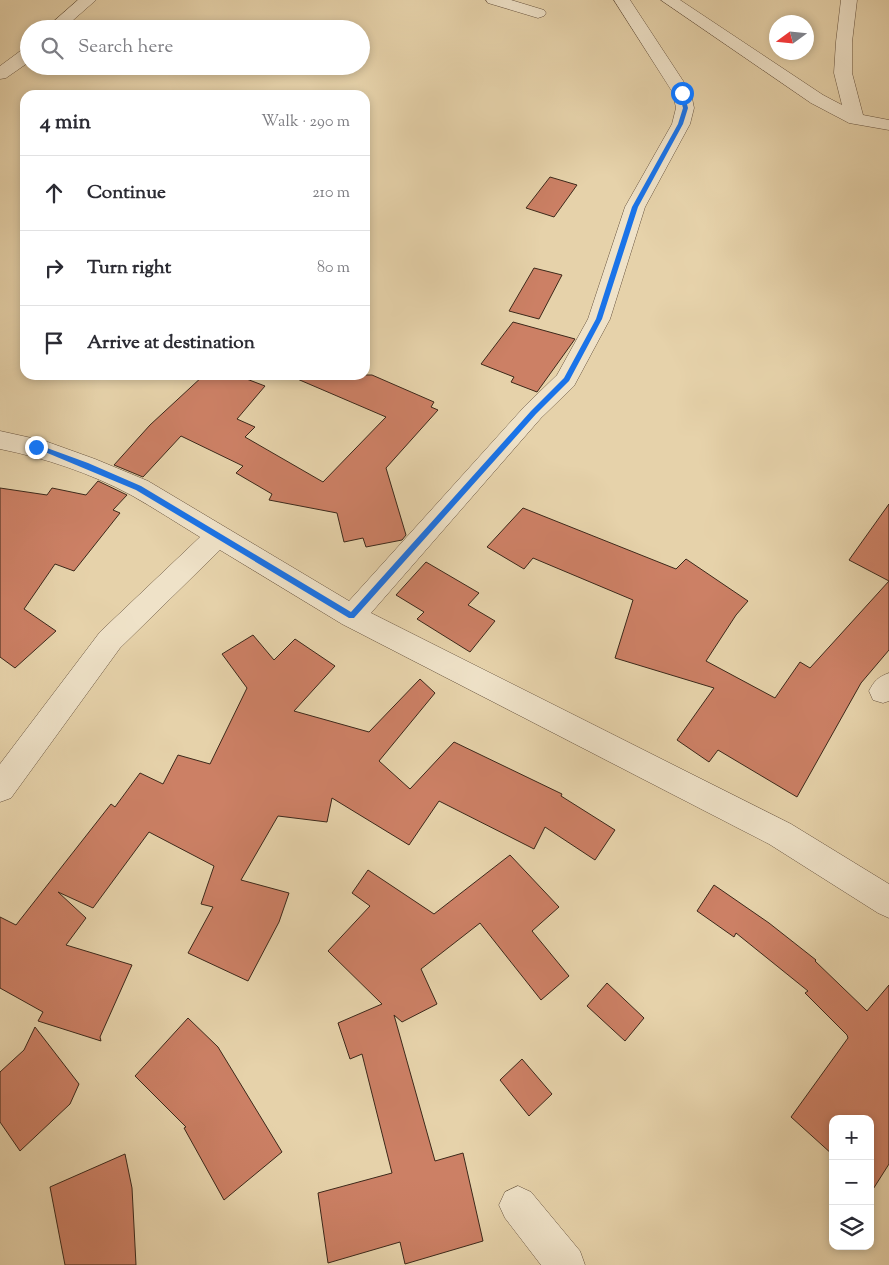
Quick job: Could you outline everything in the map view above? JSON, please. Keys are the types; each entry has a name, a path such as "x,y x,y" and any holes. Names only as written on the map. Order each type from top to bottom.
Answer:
{"street":[{"path":"64,20 88,0"},
{"path":"494,0 538,13"},
{"path":"352,616 533,412 566,380 599,319 635,207 680,124 685,108 682,93 622,0"},
{"path":"669,0 817,99 855,119 889,125"},
{"path":"849,0 844,42 843,73 855,119"},
{"path":"0,74 20,61"},
{"path":"0,440 36,447 86,465 130,484 352,616 780,834 889,902"},
{"path":"0,788 110,640 218,536"},
{"path":"518,1204 566,1265"}],"building":[{"path":"550,177 577,185 554,217 526,208"},
{"path":"534,268 562,275 539,319 509,311"},
{"path":"513,322 575,339 537,392 511,382 514,377 481,364"},
{"path":"370,375 372,375 434,402 431,407 438,410 386,468 406,535 402,540 366,547 363,538 344,542 337,513 269,500 272,494 236,473 243,466 181,436 143,477 114,465 150,425 199,380 249,380 265,386 237,419 255,427 245,437 323,482 386,417 300,380 370,380"},
{"path":"98,481 127,495 113,510 120,513 74,571 55,564 24,609 56,631 15,668 0,657 0,488 47,495 52,488 86,495"},
{"path":"889,504 889,581 849,560"},
{"path":"523,508 676,569 686,559 748,601 736,615 706,661 775,698 800,662 810,668 889,581 889,650 861,683 797,797 718,750 709,762 677,740 714,688 615,658 633,600 533,558 524,569 487,547"},
{"path":"426,562 479,593 468,605 495,621 470,652 417,619 424,612 396,595"},
{"path":"253,635 274,660 295,639 335,666 294,711 369,732 420,679 435,693 379,761 410,789 454,742 562,794 561,796 615,830 595,860 545,827 534,849 439,801 409,845 332,798 327,822 278,816 241,880 289,893 279,922 248,981 188,953 213,907 201,904 214,866 149,832 93,908 58,892 86,918 66,945 132,965 100,1037 101,1041 38,1021 43,1012 0,988 0,917 16,925 111,804 115,807 140,773 163,784 178,755 210,764 247,688 222,654"},
{"path":"510,855 559,907 532,931 569,976 541,1000 480,923 421,969 437,1004 402,1022 394,1015 435,1161 463,1153 483,1241 405,1264 400,1242 328,1263 318,1193 392,1173 362,1054 350,1059 338,1023 382,1004 328,951 370,906 352,893 368,870 434,914"},
{"path":"714,885 769,923 816,960 867,1011 889,985 889,1164 874,1188 874,1115 829,1115 829,1151 791,1117 848,1038 847,1035 805,993 808,991 736,933 734,937 697,911"},
{"path":"607,983 644,1018 625,1041 587,1006"},
{"path":"188,1018 218,1047 282,1152 224,1200 184,1128 186,1127 135,1076"},
{"path":"35,1027 79,1084 70,1104 20,1151 0,1122 0,1072 24,1050"},
{"path":"522,1059 552,1094 529,1116 500,1080"},
{"path":"125,1154 132,1188 136,1265 65,1265 50,1187"}],"route":[{"path":"36,447 86,465 138,488 352,616 533,412 566,380 599,319 635,207 680,124 685,108 682,93"}]}
